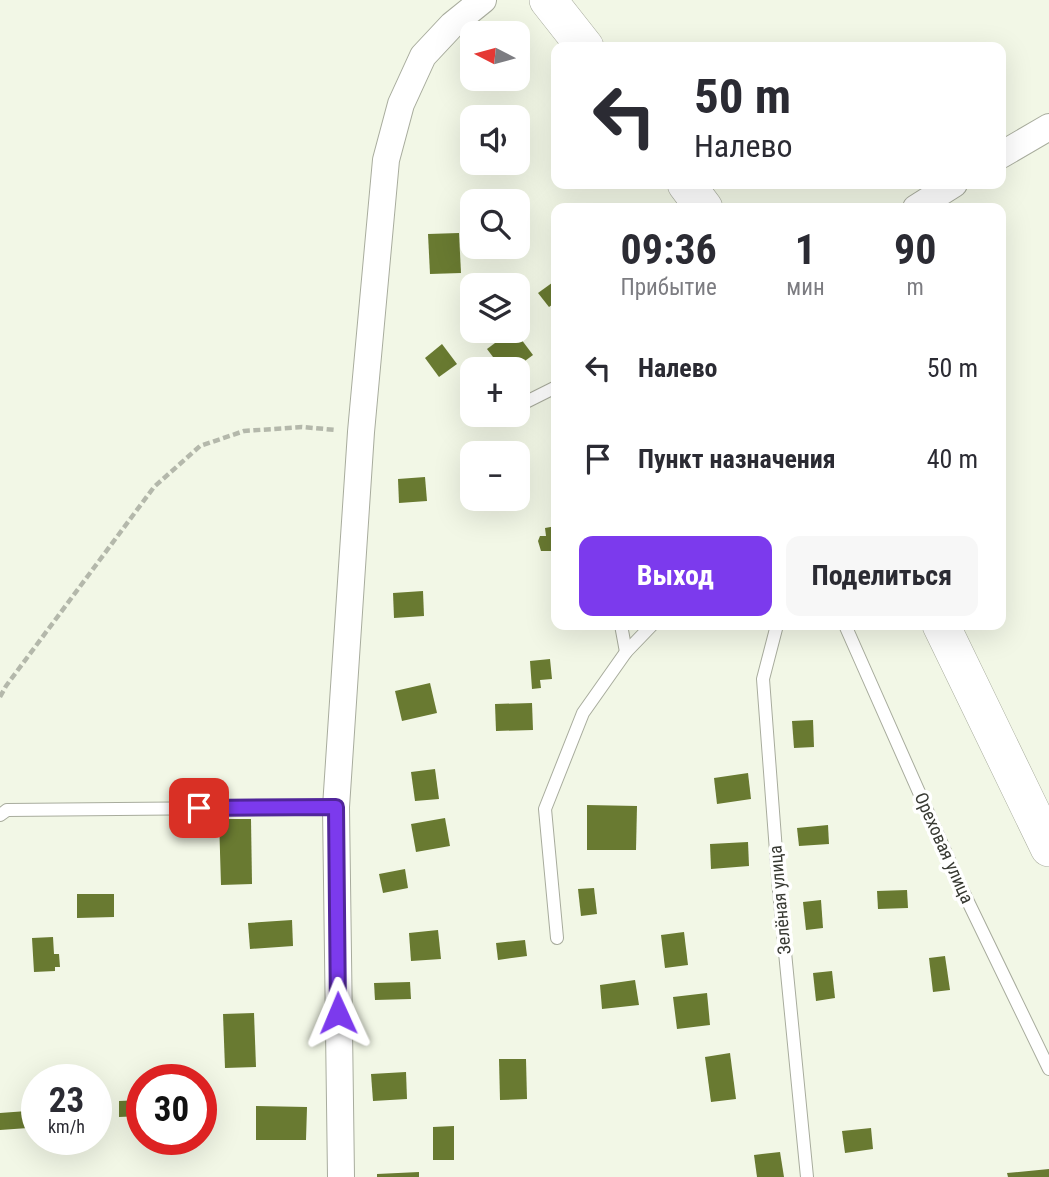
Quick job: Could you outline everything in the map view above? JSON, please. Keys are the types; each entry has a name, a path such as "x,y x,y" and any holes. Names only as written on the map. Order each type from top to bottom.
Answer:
{"street":[{"path":"341,1177 336,807 361,432 386,160 401,104 423,56 452,25 483,0"},
{"path":"548,0 581,42"},
{"path":"1006,152 1049,127"},
{"path":"924,203 946,189"},
{"path":"943,630 1049,848"}],"lane":[{"path":"530,401 551,390"},
{"path":"622,630 626,652"},
{"path":"557,938 545,809 583,713 626,652 647,630"},
{"name":"Зелёная улица","path":"776,630 763,679 779,891 807,1177"},
{"name":"Ореховая улица","path":"847,630 960,885 1049,1069"},
{"path":"0,815 7,810 336,807"}],"path":[{"path":"0,697 154,487 200,446 244,431 302,427 361,432"}],"building":[{"path":"459,233 461,273 430,274 428,234"},
{"path":"551,284 551,306 549,307 538,293"},
{"path":"495,343 524,343 533,355 493,357 487,349"},
{"path":"442,344 457,364 439,377 425,358"},
{"path":"425,477 427,501 399,503 398,479"},
{"path":"551,527 551,551 541,551 538,541 540,536 546,536 545,528"},
{"path":"423,591 424,616 394,618 393,593"},
{"path":"550,659 552,679 540,680 541,688 532,689 530,661"},
{"path":"430,683 437,713 402,721 395,691"},
{"path":"532,703 533,730 496,731 495,704"},
{"path":"813,720 814,747 794,748 792,721"},
{"path":"435,769 439,799 415,801 411,772"},
{"path":"748,773 751,799 717,804 714,778"},
{"path":"587,805 637,806 636,850 587,850"},
{"path":"445,818 450,846 416,852 411,824"},
{"path":"219,819 251,819 252,884 221,885"},
{"path":"828,825 829,844 799,846 797,828"},
{"path":"748,842 749,866 711,869 710,844"},
{"path":"405,869 408,888 383,893 379,874"},
{"path":"594,888 597,914 581,916 578,889"},
{"path":"907,890 908,908 878,909 877,891"},
{"path":"77,894 114,894 114,917 77,918"},
{"path":"821,900 823,928 806,930 803,902"},
{"path":"292,920 293,946 250,949 248,923"},
{"path":"438,930 441,959 411,961 409,933"},
{"path":"684,932 688,965 665,968 661,935"},
{"path":"53,937 54,954 59,954 60,967 55,967 55,971 34,972 32,938"},
{"path":"525,940 527,956 498,960 496,943"},
{"path":"945,956 950,990 933,992 929,958"},
{"path":"832,971 835,998 816,1001 813,973"},
{"path":"635,980 639,1005 602,1009 600,985"},
{"path":"410,982 411,999 375,1000 374,983"},
{"path":"707,993 710,1025 677,1029 673,997"},
{"path":"254,1013 256,1067 225,1068 223,1014"},
{"path":"730,1053 736,1099 711,1102 705,1057"},
{"path":"499,1059 526,1059 527,1099 500,1100"},
{"path":"406,1072 407,1099 373,1101 371,1074"},
{"path":"119,1101 126,1101 126,1117 119,1117"},
{"path":"256,1106 307,1107 306,1140 256,1140"},
{"path":"21,1111 21,1128 0,1130 0,1113"},
{"path":"454,1126 454,1160 433,1160 433,1127"},
{"path":"871,1128 873,1149 845,1153 842,1131"},
{"path":"780,1152 784,1177 757,1177 754,1155"},
{"path":"1049,1169 1049,1177 1008,1177 1007,1173"},
{"path":"419,1172 419,1177 377,1177 377,1174"}],"route":[{"path":"199,808 336,807 338,1013"}]}
